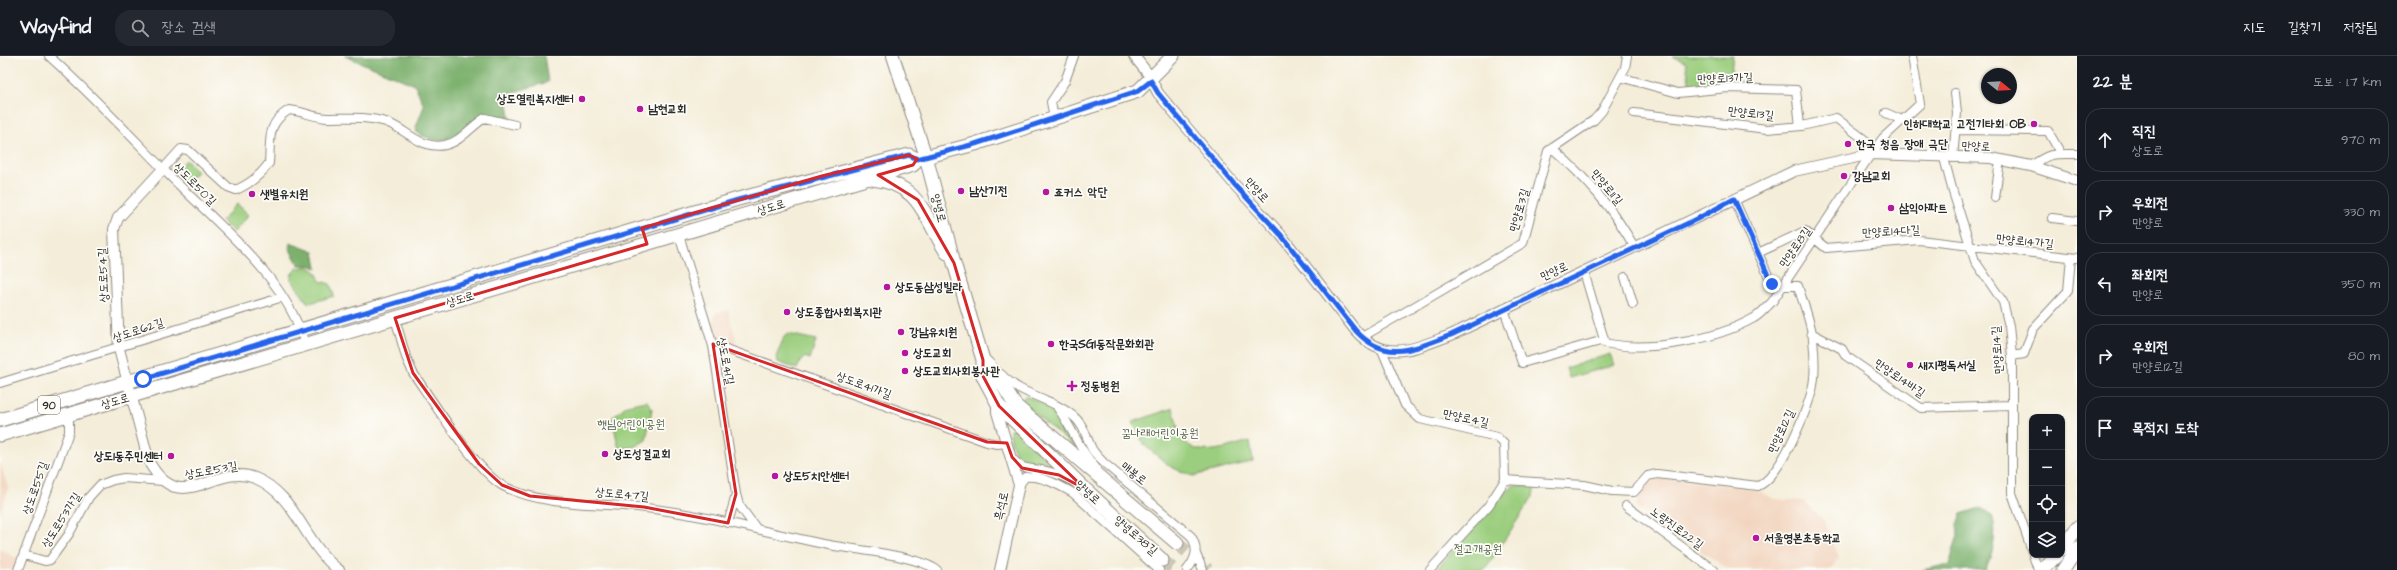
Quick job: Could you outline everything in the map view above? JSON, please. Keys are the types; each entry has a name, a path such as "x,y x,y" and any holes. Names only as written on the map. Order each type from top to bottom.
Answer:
{"main road":[{"name":"양녕로","path":"893,56 921,158 984,360 983,376 997,401 1161,565"},
{"name":"상도로","path":"0,420 642,228 822,176 909,155 921,158 975,144 1138,91 1151,81 1172,56"},
{"name":"상도로","path":"0,435 305,344 679,236 867,178 913,166 921,158"},
{"path":"867,178 895,184 914,196 923,206 938,239 954,263"},
{"path":"642,228 647,244"},
{"name":"양녕로","path":"984,360 995,370 1000,385 1016,406 1060,446 1121,494 1177,543"},
{"path":"2065,545 2077,528"},
{"path":"2063,570 2077,549"},
{"path":"2042,570 2054,558"}],"street":[{"name":"상도로50길","path":"50,56 101,104 250,257 283,297 298,321 305,344"},
{"path":"1054,119 1051,102 1065,81 1074,56"},
{"name":"만양로","path":"1134,56 1158,93 1234,184 1281,235 1367,343 1382,350 1399,351 1418,347 1451,335 1794,171 1871,154 2000,160 2031,166 2077,181"},
{"path":"1552,148 1594,120 1602,111 1620,77 1627,56"},
{"name":"만양로8길","path":"1604,340 1605,343 1625,348 1666,344 1718,335 1755,318 1772,302 1782,284 1815,239 1883,138 1920,104 1912,56"},
{"name":"만양로13가길","path":"1620,77 1678,93 1728,88 1796,90 1800,126"},
{"path":"1949,158 1956,130 1955,93"},
{"path":"163,169 181,149 188,150 228,187 236,190 241,188 256,178 269,164 270,132 278,116 289,110 327,118 349,116 385,122 423,143 437,146 447,145 461,137 485,118 515,125"},
{"name":"만양로13길","path":"1634,113 1767,129 1800,126 1836,118 1865,140 1871,154"},
{"path":"1886,113 1902,120"},
{"path":"1956,130 2048,131 2061,154"},
{"name":"만양로11길","path":"1552,148 1592,186 1619,219 1635,248"},
{"name":"만양로3길","path":"1362,337 1523,243 1548,151 1552,148"},
{"path":"2031,166 2044,156 2052,153 2077,154"},
{"name":"만양로14길","path":"1949,158 1975,261 2003,302 2009,326 2012,356 2012,493 2029,542"},
{"path":"1995,198 2000,160"},
{"name":"상도로54길","path":"128,397 127,383 119,348 114,229 118,218 163,169"},
{"name":"만양로12길","path":"1505,480 1584,485 1612,491 1634,492 1648,476 1657,474 1758,486 1766,483 1787,452 1811,394 1814,370 1811,333 1798,286 1772,284 1734,199"},
{"path":"2052,218 2077,220"},
{"name":"만양로14다길","path":"1758,253 1805,231 1826,248 1919,240 1971,248"},
{"name":"상도로41길","path":"679,236 713,346 736,494 739,505 756,528"},
{"name":"만양로14가길","path":"1971,248 2074,258"},
{"path":"2012,356 2024,354 2033,329 2068,291 2074,258"},
{"path":"1504,309 1522,363 1604,340 1584,272"},
{"path":"1624,277 1633,304"},
{"name":"상도로62길","path":"0,383 283,297"},
{"name":"상도로47길","path":"395,318 406,357 413,374 479,464 502,485 530,496 600,505 644,507 756,528 811,541 908,559 937,570"},
{"name":"만양로14바길","path":"1811,333 1842,350 1846,356 1921,408 2011,405"},
{"name":"상도로41가길","path":"713,346 771,363 987,442 997,444 1007,443"},
{"name":"만양로4길","path":"1382,350 1405,406 1420,420 1497,437 1504,444 1505,480"},
{"name":"매봉로","path":"995,370 1019,390 1051,402 1072,415 1081,424 1093,450 1104,463 1191,536 1195,542 1196,554 1203,570"},
{"path":"128,397 144,448 156,474 163,481"},
{"name":"흑석로","path":"997,401 997,412 1012,457 1026,475 1000,570"},
{"path":"1051,402 1070,424 1078,442 1090,462 1121,494"},
{"name":"상도로55길","path":"18,570 50,477 69,432 69,414"},
{"path":"1012,457 1026,475 1042,470 1058,475 1085,489"},
{"name":"양녕로38길","path":"1026,475 1048,481 1073,493 1161,565"},
{"name":"상도로53길","path":"163,481 176,488 184,489 237,476 254,478 270,485 284,500 319,551 339,570"},
{"name":"상도로53가길","path":"24,555 45,562 50,560 69,534 89,497 107,481 124,478 163,481"},
{"path":"1430,570 1489,505 1505,480"},
{"name":"상도로41길","path":"728,523 736,494"},
{"name":"노량진로22길","path":"1626,506 1714,570"},
{"path":"1189,567 1196,554"},
{"path":"2034,558 2038,570"}],"highlighted area":[{"path":"909,155 917,159 913,165 878,175 918,200 954,263 983,360 983,376 999,406 1085,489 1059,475 1022,468 1012,457 1007,443 987,442 713,344 736,494 728,523 644,507 530,496 502,485 479,464 413,373 395,318 647,244 642,228 822,176"}],"shaded area":[{"path":"728,310 736,340 734,346 718,340 714,333 713,320 716,313"},
{"path":"0,462 8,488 0,514"},
{"name":"서울영본초등학교","path":"1659,478 1727,485 1756,490 1775,499 1803,501 1823,519 1839,557 1830,570 1729,570 1638,508 1636,504 1649,483"},
{"path":"0,549 18,559 14,570 0,570"}],"green space":[{"path":"345,56 544,56 548,82 507,94 510,118 486,114 454,136 447,139 438,140 417,133 416,127 424,106 415,85"},
{"path":"1673,56 1733,56 1730,79 1690,87 1686,63"},
{"path":"186,160 197,172 185,183 174,172"},
{"path":"237,204 249,215 234,232 222,221"},
{"path":"290,243 314,252 317,268 308,265 299,265 289,248"},
{"path":"307,266 316,272 320,281 330,284 334,296 310,303 307,302 291,279 291,275 296,269"},
{"path":"788,334 816,340 810,359 805,357 800,362 797,369 778,362 776,357 784,337"},
{"path":"1610,354 1614,365 1569,378 1566,368"},
{"path":"1025,396 1045,405 1058,416 1078,450 1021,402"},
{"name":"햇님어린이공원","path":"647,401 652,409 646,440 634,447 619,449 612,418 627,405"},
{"name":"꿈나래어린이공원","path":"1173,408 1181,436 1187,444 1203,450 1213,450 1250,441 1253,461 1193,476 1171,467 1144,445 1133,422"},
{"path":"1013,428 1051,465 1050,468 1033,467 1021,459 1012,446 1010,429"},
{"name":"절고개공원","path":"1515,485 1535,487 1533,496 1485,570 1436,570 1504,494"},
{"path":"1980,508 1992,515 1995,529 1994,543 1985,570 1922,570 1949,564 1958,535 1957,524 1961,514"}],"tunnel":[{"path":"1177,543 1208,570"},
{"path":"1162,560 1174,570"}],"place":[{"name":"상도열린복지센터","path":"582,99"},
{"name":"남현교회","path":"640,109"},
{"name":"인하대학교 고전기타회 OB","path":"2034,124"},
{"name":"한국 청음 장애 극단","path":"1848,144"},
{"name":"강남교회","path":"1844,176"},
{"name":"남산기전","path":"961,191"},
{"name":"죠커스 악단","path":"1046,192"},
{"name":"샛별유치원","path":"252,194"},
{"name":"삼익아파트","path":"1891,208"},
{"name":"상도동삼성빌라","path":"887,287"},
{"name":"상도종합사회복지관","path":"787,312"},
{"name":"강남유치원","path":"901,332"},
{"name":"한국SGI동작문화회관","path":"1051,344"},
{"name":"상도교회","path":"905,353"},
{"name":"새지평독서실","path":"1910,365"},
{"name":"상도교회사회봉사관","path":"905,371"},
{"name":"정동병원","path":"1072,386"},
{"name":"상도성결교회","path":"605,454"},
{"name":"상도1동주민센터","path":"171,456"},
{"name":"상도5치안센터","path":"775,476"},
{"name":"서울영본초등학교","path":"1756,538"}],"route":[{"path":"143,379 822,176 909,155 917,159 975,144 1138,91 1151,81 1158,93 1234,184 1281,235 1330,300 1356,331 1367,343 1382,350 1399,351 1418,347 1451,335 1533,295 1697,219 1734,199 1772,284"}]}
